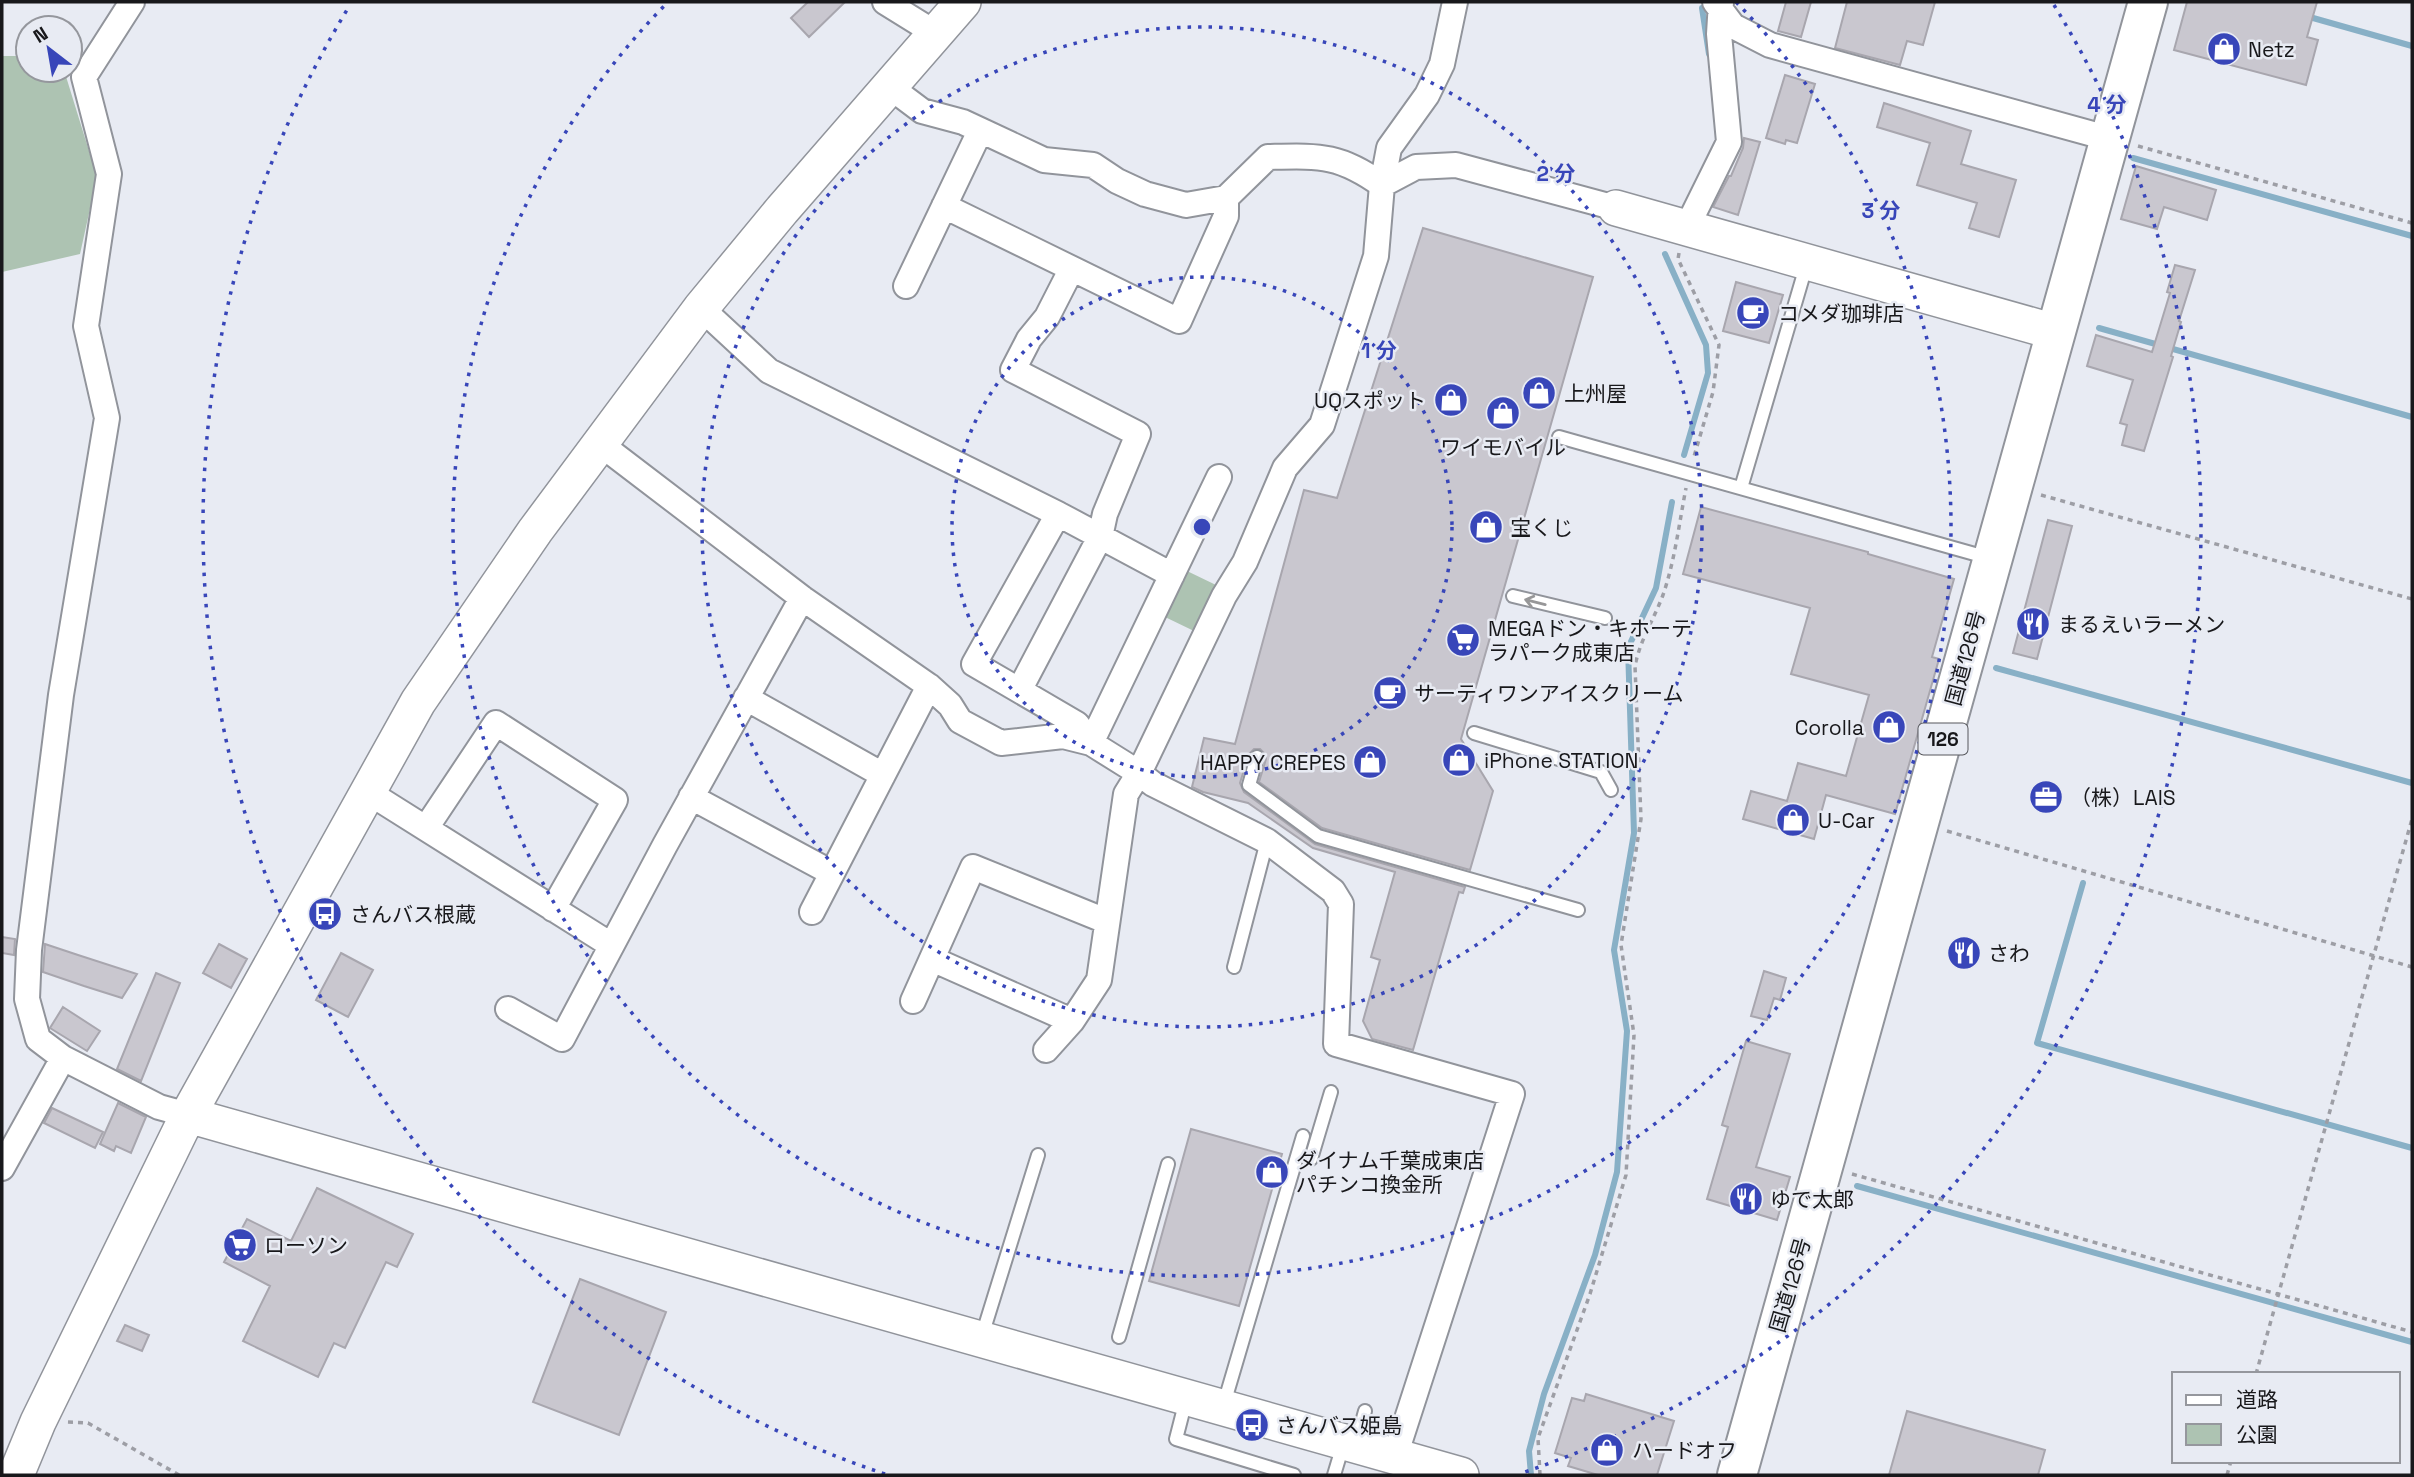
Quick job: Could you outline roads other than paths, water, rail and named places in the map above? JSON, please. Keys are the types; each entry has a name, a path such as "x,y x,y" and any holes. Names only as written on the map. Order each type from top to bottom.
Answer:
{"highway":[{"name":"国道126号","path":"1737,1475 2148,2"}],"street":[{"path":"132,2 85,77 109,174 86,326 107,418 61,695 29,950 27,999 38,1040 64,1058 159,1107 1461,1475"},
{"path":"885,2 935,33"},
{"path":"16,1475 38,1422 188,1115 418,702 535,531 701,308 782,210 963,2"},
{"path":"1045,1050 1072,1021 1100,980 1106,921 1126,794 1139,773 1224,596 1245,562 1285,468 1322,425 1376,256 1382,185 1390,148 1427,95 1442,64 1455,2"},
{"path":"1718,4 1733,26 1770,45 2111,139"},
{"path":"1686,229 1729,142 1718,4"},
{"path":"890,87 922,111 963,122 1044,160 1093,165 1117,181 1145,194 1186,205 1226,198 1268,157 1321,156 1358,168 1382,185"},
{"path":"906,286 980,131"},
{"path":"1382,185 1416,167 1456,165 2056,332"},
{"path":"944,206 1179,321 1226,216 1226,198"},
{"path":"1020,689 1100,537 1105,514 1138,434 1013,370 1029,339 1047,317 1071,270"},
{"path":"701,308 769,371 1058,514 1172,575"},
{"path":"599,443 802,598 929,686 950,705 961,721 1001,743 1063,736 1091,743 1153,784 1267,841 1334,891 1342,904 1336,1044 1512,1094 1395,1456"},
{"path":"1091,743 1219,477"},
{"path":"1058,514 974,664 1077,724 1091,743"},
{"path":"508,1009 562,1039 691,797 802,598"},
{"path":"812,912 929,686"},
{"path":"746,698 883,775"},
{"path":"426,828 496,723 615,800 553,909"},
{"path":"368,792 611,945"},
{"path":"691,797 832,873"},
{"path":"913,1001 974,867 1106,921"},
{"path":"932,960 1072,1021"},
{"path":"2,1168 64,1058"}],"lane":[{"path":"1741,488 1807,263"},
{"path":"1559,437 1993,559"},
{"path":"1513,596 1605,618"},
{"path":"1474,733 1601,772 1611,790"},
{"path":"1257,757 1249,785 1318,836 1578,910"},
{"path":"1234,967 1267,841"},
{"path":"1311,1159 1331,1092"},
{"path":"1223,1407 1303,1136"},
{"path":"981,1339 1038,1155"},
{"path":"1119,1337 1168,1164"},
{"path":"1186,1397 1176,1439 1294,1475"},
{"path":"1334,1475 1366,1411"}],"waterway":[{"path":"1702,8 1709,54"},
{"path":"2306,16 2412,46"},
{"path":"2133,158 2412,236"},
{"path":"1665,254 1706,345 1708,373 1684,455"},
{"path":"2099,328 2412,417"},
{"path":"1531,1475 1529,1451 1544,1394 1595,1255 1617,1172 1627,1031 1614,950 1634,833 1628,648 1656,588 1672,502"},
{"path":"1996,668 2412,783"},
{"path":"2083,883 2037,1043 2412,1148"},
{"path":"1857,1186 2412,1342"}],"place":[{"name":"Netz","path":"2224,49"},
{"name":"コメダ珈琲店","path":"1753,313"},
{"name":"上州屋","path":"1539,393"},
{"name":"UQスポット","path":"1451,400"},
{"name":"ワイモバイル","path":"1503,413"},
{"name":"宝くじ","path":"1486,527"},
{"name":"まるえいラーメン","path":"2033,624"},
{"name":"MEGAドン・キホーテ ラパーク成東店","path":"1463,640"},
{"name":"サーティワンアイスクリーム","path":"1390,693"},
{"name":"Corolla","path":"1889,727"},
{"name":"iPhone STATION","path":"1459,760"},
{"name":"HAPPY CREPES","path":"1370,762"},
{"name":"（株）LAIS","path":"2046,797"},
{"name":"U-Car","path":"1793,820"},
{"name":"さんバス根蔵","path":"325,914"},
{"name":"さわ","path":"1964,953"},
{"name":"ダイナム千葉成東店 パチンコ換金所","path":"1272,1172"},
{"name":"ゆで太郎","path":"1746,1199"},
{"name":"ローソン","path":"240,1245"},
{"name":"さんバス姫島","path":"1252,1425"},
{"name":"ハードオフ","path":"1607,1450"}]}
